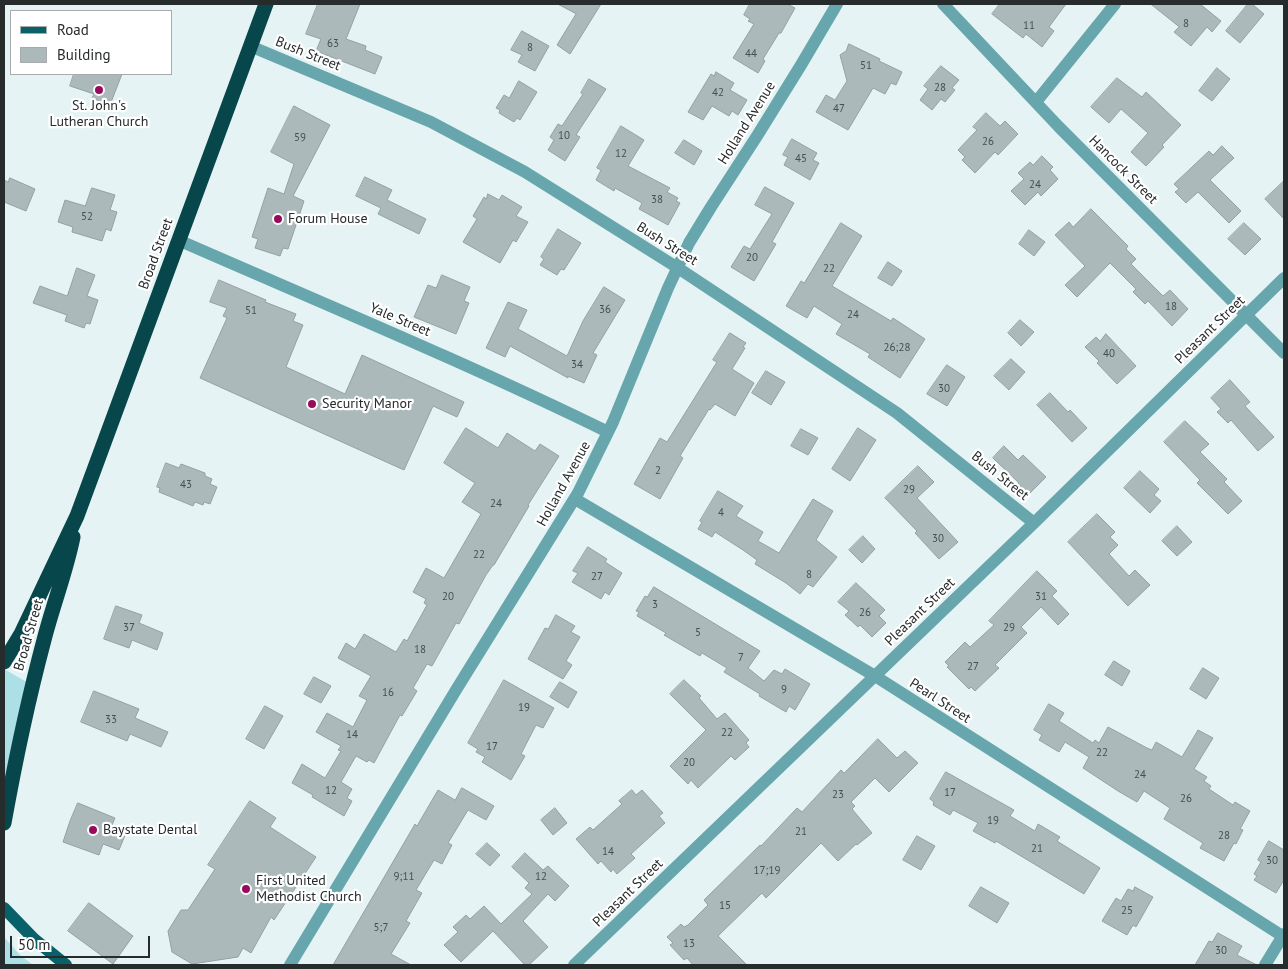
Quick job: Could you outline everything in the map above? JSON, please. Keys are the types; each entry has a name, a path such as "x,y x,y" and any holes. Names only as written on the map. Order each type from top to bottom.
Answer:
{"highway":[{"name":"Broad Street","path":"4,662 23,630 77,516 266,4"},
{"name":"Broad Street","path":"4,823 32,685 69,558 77,516"}],"main road":[{"path":"4,908 34,939 66,965"}],"street":[{"name":"Holland Avenue","path":"290,965 456,690 575,499 608,432 689,243 837,4"},
{"name":"Hancock Street","path":"943,4 1036,102 1284,354"},
{"path":"1036,102 1115,4"},
{"name":"Bush Street","path":"250,46 412,113 525,172 678,268 897,413 1034,523"},
{"name":"Yale Street","path":"178,240 534,396 608,432"},
{"name":"Pleasant Street","path":"574,965 1034,523 1284,278"},
{"name":"Pearl Street","path":"575,499 875,676 1284,935"},
{"path":"1265,965 1284,935"}],"shaded area":[{"path":"4,669 32,685 4,835"},
{"path":"4,937 20,955 33,965 4,965"}],"building":[{"path":"318,4 360,4 346,39 366,46 365,50 382,57 375,74 316,51 321,39 306,34"},
{"path":"558,4 601,4 570,54 557,45 576,14"},
{"path":"750,4 787,4 795,8 763,59 765,61 758,73 733,58 754,24 748,21 750,19 744,15"},
{"path":"1000,4 1066,4 1049,27 1054,31 1042,47 1026,34 1023,38 992,14"},
{"path":"1151,4 1200,4 1221,21 1212,32 1207,27 1191,46 1174,32 1179,27"},
{"path":"1248,4 1252,4 1264,14 1240,43 1226,31"},
{"path":"522,31 549,46 535,71 518,62 522,55 511,50"},
{"path":"849,44 902,72 896,85 891,83 885,94 873,88 848,130 816,112 826,95 835,100 847,81 840,55 846,51"},
{"path":"941,66 959,80 952,88 955,90 945,102 941,99 932,110 920,100 928,89 924,86"},
{"path":"1217,68 1230,79 1212,101 1199,91"},
{"path":"716,72 734,83 730,90 747,100 738,115 732,111 729,116 712,106 703,120 688,112 711,74 714,76"},
{"name":"St. John's Lutheran Church","path":"74,75 122,75 110,105 92,98 94,94 70,86"},
{"path":"1117,78 1142,97 1146,92 1181,125 1146,166 1131,152 1148,133 1121,109 1109,123 1091,107"},
{"path":"589,79 606,89 576,135 580,137 565,161 548,150 554,140 550,137 558,124 562,126 583,94 581,93"},
{"path":"519,81 537,92 520,120 517,118 514,122 499,113 500,110 496,108 504,95 509,98"},
{"path":"294,106 330,125 293,196 304,201 288,249 283,248 280,256 255,248 258,239 252,237 268,188 284,194 294,164 271,152"},
{"path":"986,113 1000,126 1005,121 1018,134 998,155 995,152 975,173 962,160 965,157 958,150 977,130 973,127"},
{"path":"621,126 644,140 628,166 670,188 667,192 678,198 676,201 680,203 668,225 639,209 642,203 615,188 614,191 596,180 601,170 597,168"},
{"path":"792,139 817,153 813,160 819,163 810,180 784,165 788,157 783,155"},
{"path":"684,140 702,151 694,165 675,153"},
{"path":"1222,146 1234,158 1210,180 1241,211 1229,223 1198,192 1186,203 1175,192 1179,189 1174,184 1209,151 1213,155"},
{"path":"1042,156 1053,167 1050,170 1058,179 1041,196 1038,192 1025,205 1011,191 1024,179 1018,173 1030,162 1033,165"},
{"path":"365,177 392,190 387,200 426,219 419,234 378,214 381,208 356,196"},
{"path":"10,178 35,189 26,211 4,202 4,180 8,182"},
{"path":"1284,181 1284,219 1265,199"},
{"path":"765,187 794,203 772,242 776,244 754,281 731,267 744,246 750,249 772,214 755,205"},
{"path":"92,188 115,195 110,210 117,212 111,231 106,229 102,241 72,232 73,227 58,222 65,200 85,206"},
{"path":"488,194 499,200 502,195 522,207 516,216 528,222 516,242 513,240 500,263 463,242 477,219 473,216 484,197 486,199"},
{"path":"1091,209 1128,246 1126,249 1136,259 1131,264 1163,296 1170,290 1188,309 1172,326 1148,301 1145,304 1133,292 1136,289 1110,263 1077,297 1065,285 1085,266 1055,235 1069,222 1073,227"},
{"path":"841,223 862,236 832,286 891,321 893,318 925,339 900,378 868,357 870,354 836,334 842,324 814,306 807,318 786,306 801,281 804,283"},
{"path":"1244,223 1261,239 1245,255 1228,239"},
{"path":"558,229 581,243 564,270 561,269 557,275 540,265 544,259 541,257"},
{"path":"1029,230 1045,242 1034,256 1019,244"},
{"path":"888,262 902,271 892,286 878,278"},
{"path":"77,268 95,275 87,296 98,300 90,324 86,323 84,328 65,321 67,315 33,303 40,286 67,296"},
{"path":"442,275 470,287 464,301 469,303 456,334 414,317 428,285 436,288"},
{"path":"219,280 266,300 265,302 296,314 293,321 303,325 286,367 345,394 362,355 464,402 457,417 433,406 404,470 200,378 227,318 223,316 227,308 210,302"},
{"path":"604,287 625,300 593,353 597,355 584,383 568,376 568,378 510,346 505,357 486,348 508,302 527,310 518,329 567,356 583,321"},
{"path":"1020,320 1034,332 1021,346 1008,333"},
{"path":"730,333 746,343 732,369 754,383 735,416 715,404 709,409 680,456 683,458 660,499 634,484 660,438 667,442 717,362 713,360"},
{"path":"1106,334 1136,366 1117,384 1085,347 1096,337 1100,341"},
{"path":"1011,359 1025,372 1009,390 994,376"},
{"path":"947,365 965,377 947,406 927,394"},
{"path":"766,371 785,382 771,405 752,393"},
{"path":"1230,380 1250,402 1245,406 1274,437 1258,451 1231,420 1228,423 1217,412 1221,409 1211,398"},
{"path":"1050,393 1087,428 1072,442 1037,405"},
{"path":"1185,421 1209,444 1200,452 1227,479 1224,482 1242,501 1228,514 1197,483 1200,480 1164,442"},
{"path":"466,428 498,448 507,433 535,451 540,444 559,456 528,505 494,565 486,575 459,624 456,623 432,666 427,664 413,688 417,691 402,716 400,715 374,763 369,760 367,762 356,756 341,782 352,789 347,798 352,801 344,816 292,783 302,764 325,778 341,751 338,750 341,746 316,732 327,713 353,727 367,700 359,696 371,676 338,658 346,643 355,649 364,634 396,652 404,639 407,641 427,605 424,603 426,599 413,592 426,568 444,578 481,514 462,502 475,483 444,463"},
{"path":"858,428 876,440 850,481 832,469"},
{"path":"801,429 818,438 808,455 791,446"},
{"path":"1004,446 1018,460 1023,455 1046,477 1025,498 1014,487 1019,483 993,458"},
{"path":"166,463 179,468 181,464 205,473 205,476 212,479 210,484 217,487 210,504 204,502 203,505 195,502 193,506 159,492 160,488 157,487"},
{"path":"918,466 934,482 917,498 958,542 939,559 915,533 917,531 885,498"},
{"path":"1140,471 1159,489 1154,495 1161,501 1150,513 1124,488"},
{"path":"718,491 743,506 736,516 763,532 758,541 779,553 813,499 833,511 816,540 837,557 813,587 808,584 800,594 755,564 757,560 715,532 712,537 698,529 702,522 700,521"},
{"path":"1097,514 1115,532 1110,537 1118,545 1109,554 1129,576 1135,570 1150,585 1128,606 1068,542"},
{"path":"1177,526 1192,542 1177,556 1162,541"},
{"path":"863,536 875,549 862,563 849,550"},
{"path":"588,547 607,559 605,562 622,573 609,595 605,592 601,599 572,582 578,573 573,571"},
{"path":"1037,571 1057,591 1052,596 1069,614 1058,625 1041,607 1021,627 1027,633 995,665 999,668 975,691 971,687 969,689 947,667 949,666 945,662 965,642 970,647 994,625 989,621"},
{"path":"856,583 885,610 879,616 886,623 872,637 860,625 858,627 845,615 849,611 838,602"},
{"path":"654,587 760,651 748,668 764,681 774,670 782,674 785,669 810,684 795,710 789,706 786,712 759,696 760,694 724,672 727,668 702,653 700,656 664,635 666,633 637,616 639,612 636,611 645,596 647,597"},
{"path":"116,606 142,615 139,623 163,633 157,650 132,640 129,648 104,639"},
{"path":"556,615 575,626 571,632 580,637 566,661 572,665 563,679 528,659 545,628 548,629"},
{"path":"1114,661 1130,671 1122,686 1105,675"},
{"path":"1203,668 1219,678 1206,699 1190,689"},
{"path":"314,677 331,686 321,703 304,694"},
{"path":"504,680 554,708 543,728 536,725 521,754 525,756 511,780 482,762 485,757 476,752 478,749 468,743"},
{"path":"684,680 701,696 699,698 717,719 725,713 749,740 746,743 749,747 735,760 731,756 698,788 691,780 688,784 670,766 706,730 670,694"},
{"path":"560,682 577,692 568,708 550,697"},
{"path":"94,691 139,709 135,718 168,732 161,747 130,734 127,741 81,722"},
{"path":"1049,704 1064,713 1059,721 1093,743 1095,740 1099,743 1108,727 1147,748 1152,750 1156,742 1182,757 1198,730 1213,738 1194,769 1207,777 1204,781 1211,786 1209,789 1233,805 1235,802 1250,811 1240,829 1243,830 1236,844 1234,843 1224,861 1200,848 1203,843 1164,819 1170,808 1144,791 1137,802 1118,791 1083,768 1089,757 1065,742 1059,752 1039,740 1042,735 1034,730"},
{"path":"265,706 283,716 264,749 246,739"},
{"path":"878,739 897,758 905,751 918,763 889,792 875,778 851,802 855,806 852,809 872,833 856,844 838,861 821,843 766,898 762,893 718,936 747,965 693,965 687,958 684,960 670,945 673,943 667,937 681,924 684,927 688,925 708,905 704,900 761,846 797,808 802,812 841,770 844,773"},
{"path":"946,772 1014,810 1010,816 1035,831 1038,824 1060,837 1057,841 1100,868 1084,894 996,841 995,843 973,831 978,823 953,810 950,815 933,805 934,802 930,799"},
{"path":"462,788 494,806 486,820 468,810 448,843 452,845 442,864 434,860 416,890 422,893 406,921 410,923 391,954 411,965 333,965 415,824 417,826 438,790 455,800"},
{"path":"632,790 636,795 642,790 663,813 659,816 665,823 631,854 635,858 617,874 613,869 611,872 601,861 598,864 576,839 590,827 593,830 622,804 619,801"},
{"name":"First United Methodist Church","path":"250,801 276,818 270,827 316,857 274,920 271,917 251,953 243,948 238,957 192,964 172,952 168,931 181,910 188,910 215,869 208,865"},
{"name":"Baystate Dental","path":"78,803 115,818 111,827 126,833 119,850 103,844 99,855 63,842"},
{"path":"555,808 567,823 553,835 541,820"},
{"path":"917,836 935,846 921,870 903,860"},
{"path":"1269,841 1284,850 1284,880 1276,893 1254,880 1257,876 1254,874 1261,862 1258,860"},
{"path":"487,843 500,855 490,866 476,854"},
{"path":"525,853 543,870 548,866 569,886 555,901 548,894 523,921 548,947 529,965 525,965 493,931 461,962 444,945 458,932 453,927 466,915 470,919 484,906 501,924 532,894 525,888 529,883 512,867"},
{"path":"981,887 1009,903 997,923 969,906"},
{"path":"1135,887 1153,897 1136,927 1133,925 1127,935 1102,921 1116,898 1121,901 1128,889 1133,891"},
{"path":"89,903 133,936 113,964 68,931"},
{"path":"1218,933 1242,946 1237,955 1257,965 1195,965 1209,941 1212,942"}],"place":[{"name":"St. John's Lutheran Church","path":"99,90"},
{"name":"Forum House","path":"278,219"},
{"name":"Security Manor","path":"312,404"},
{"name":"Baystate Dental","path":"93,830"},
{"name":"First United Methodist Church","path":"246,889"}]}
